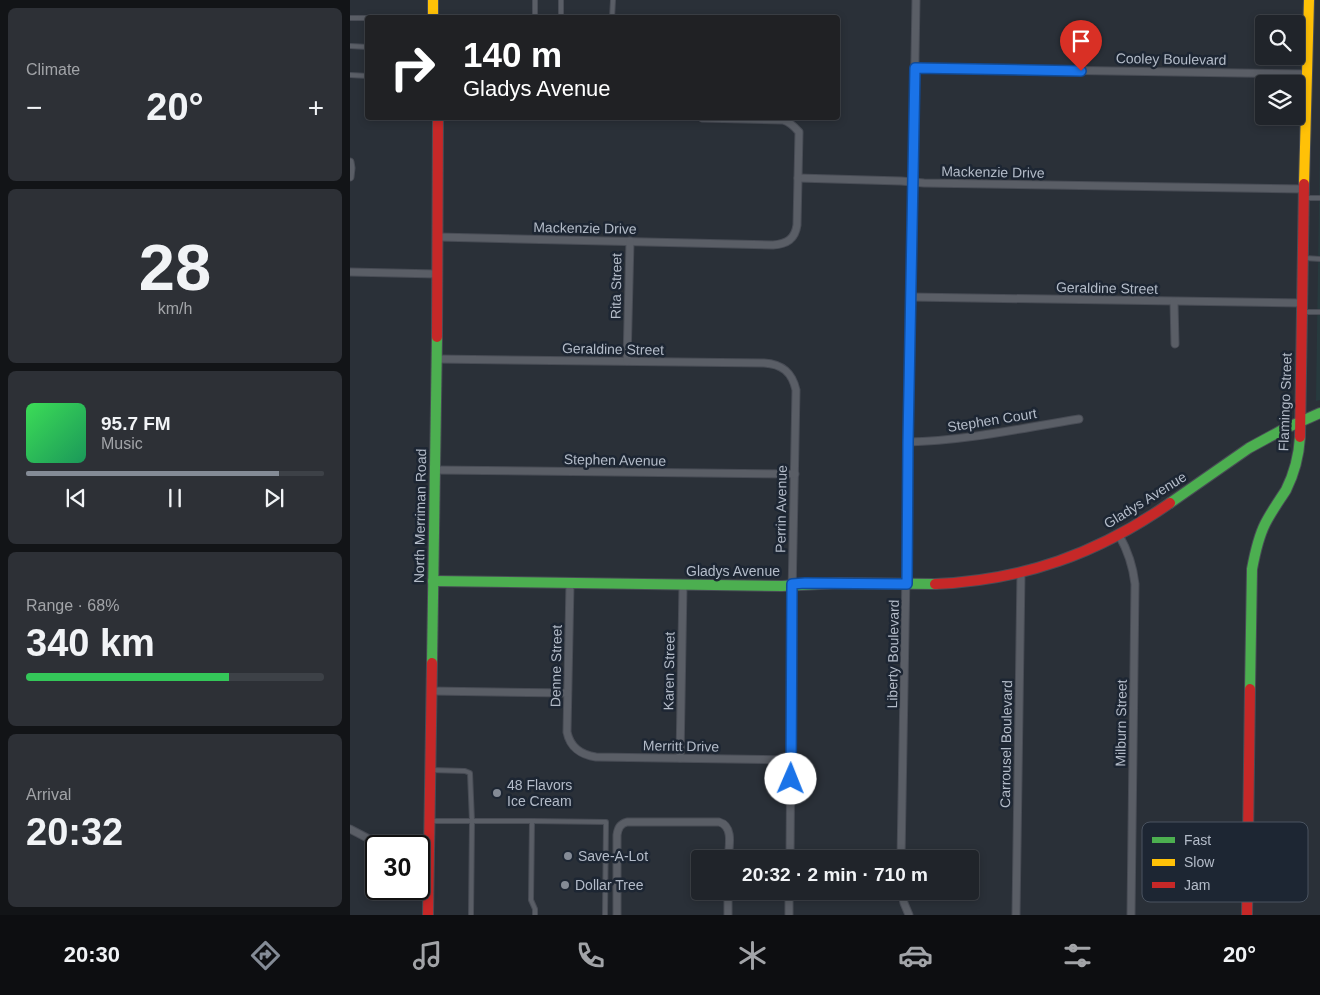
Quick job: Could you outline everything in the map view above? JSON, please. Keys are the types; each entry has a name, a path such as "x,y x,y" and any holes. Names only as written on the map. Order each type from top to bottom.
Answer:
{"street":[{"path":"433,0 433,15"},
{"name":"Liberty Boulevard","path":"901,850 916,0"},
{"name":"Flamingo Street","path":"1248,822 1252,569 1262,530 1286,488 1299,450 1309,0"},
{"name":"Cooley Boulevard","path":"915,68 1307,74"},
{"name":"North Merriman Road","path":"429,835 438,120"},
{"path":"780,120 789,122 798,132 798,178"},
{"path":"350,162 350,177"},
{"name":"Mackenzie Drive","path":"438,237 773,245 786,243 792,238 796,229 798,178 1304,193"},
{"name":"Rita Street","path":"627,361 630,241"},
{"path":"350,272 437,274"},
{"name":"Geraldine Street","path":"910,297 1174,302 1302,307"},
{"path":"1174,302 1175,344"},
{"name":"Geraldine Street","path":"436,360 764,363 776,364 787,372"},
{"name":"Perrin Avenue","path":"787,372 792,378 796,390 792,584 790,850"},
{"name":"Gladys Avenue","path":"433,581 782,586 805,583 935,584 967,582 1021,572 1068,558 1119,535 1155,514 1215,470 1250,448 1320,413"},
{"name":"Stephen Court","path":"908,442 958,439 1079,419"},
{"name":"Stephen Avenue","path":"435,470 794,474"},
{"name":"Milburn Street","path":"1119,535 1131,559 1135,584 1131,915"},
{"name":"Carrousel Boulevard","path":"1016,915 1021,572"},
{"name":"Denne Street","path":"570,583 567,732 574,747"},
{"name":"Karen Street","path":"680,758 683,585"},
{"path":"431,691 567,693"},
{"name":"Merritt Drive","path":"574,747 582,753 596,757 791,760"},
{"path":"617,915 617,835 622,824 627,822 719,822 728,828 728,850"},
{"path":"350,829 365,837"},
{"name":"North Merriman Road","path":"428,900 428,915"},
{"path":"728,900 728,915"},
{"path":"789,915 790,900"},
{"path":"903,900 909,915"},
{"name":"Flamingo Street","path":"1247,902 1247,915"}],"lane":[{"path":"535,0 535,15"},
{"path":"561,15 562,0"},
{"path":"612,15 613,0"},
{"path":"350,18 365,18"},
{"path":"350,46 365,47"},
{"path":"350,75 365,76"},
{"path":"1304,193 1320,198"},
{"path":"1303,258 1320,258"},
{"path":"1302,307 1320,312"},
{"path":"430,770 465,770 470,774 472,821 471,915"},
{"path":"430,821 606,822 605,915"},
{"path":"532,822 531,900 535,908 535,915"}],"green space":[{"path":"1320,140 1320,400 1316,401"}],"traffic: fast":[{"path":"432,663 437,337"},
{"path":"1170,503 1249,448 1284,429 1320,413"},
{"path":"1250,689 1253,563 1263,529 1286,490 1291,477 1300,437"},
{"path":"433,581 782,586 839,583 935,584"}],"traffic: slow":[{"path":"433,0 433,15"},
{"path":"1304,184 1309,0"}],"traffic: jam":[{"path":"437,337 438,120"},
{"path":"1300,437 1304,184"},
{"path":"935,584 999,577 1059,561 1115,537 1170,503"},
{"path":"428,915 432,663"},
{"path":"1248,822 1250,689"},
{"path":"1247,902 1247,915"}],"place":[{"name":"48 Flavors Ice Cream","path":"497,793"},
{"name":"Save-A-Lot","path":"568,856"},
{"name":"Dollar Tree","path":"565,885"}],"route":[{"path":"791,779 792,584 907,584 915,68 1081,71"}]}
